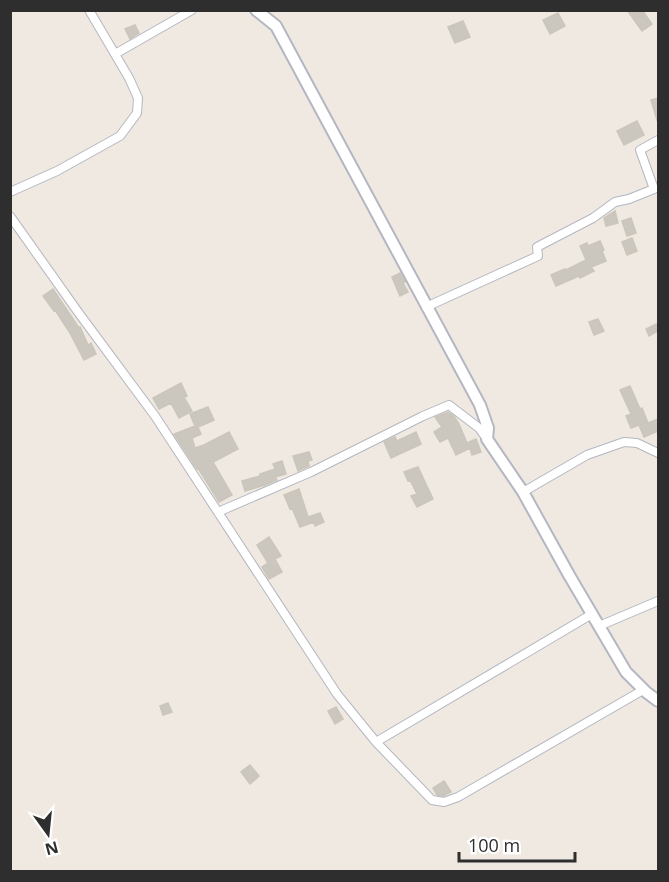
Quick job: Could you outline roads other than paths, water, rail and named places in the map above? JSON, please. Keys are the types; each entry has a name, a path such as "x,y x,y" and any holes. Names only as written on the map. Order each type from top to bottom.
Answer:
{"street":[{"path":"10,192 57,171 120,136 137,113 138,98 129,78 89,10"},
{"path":"115,54 192,10"},
{"path":"256,10 276,26 480,405 488,428 487,439"},
{"path":"426,307 538,256 537,247 593,218 615,202 629,200 654,189 640,150 658,140"},
{"path":"10,216 155,416 337,694 376,742 432,800 444,802 458,797 643,690"},
{"path":"218,512 311,472 449,405 479,428 487,439 523,492 626,672 643,690 658,701"},
{"path":"523,492 587,455 624,442 637,443 658,453"},
{"path":"599,626 658,601"},
{"path":"376,742 592,614"}]}
